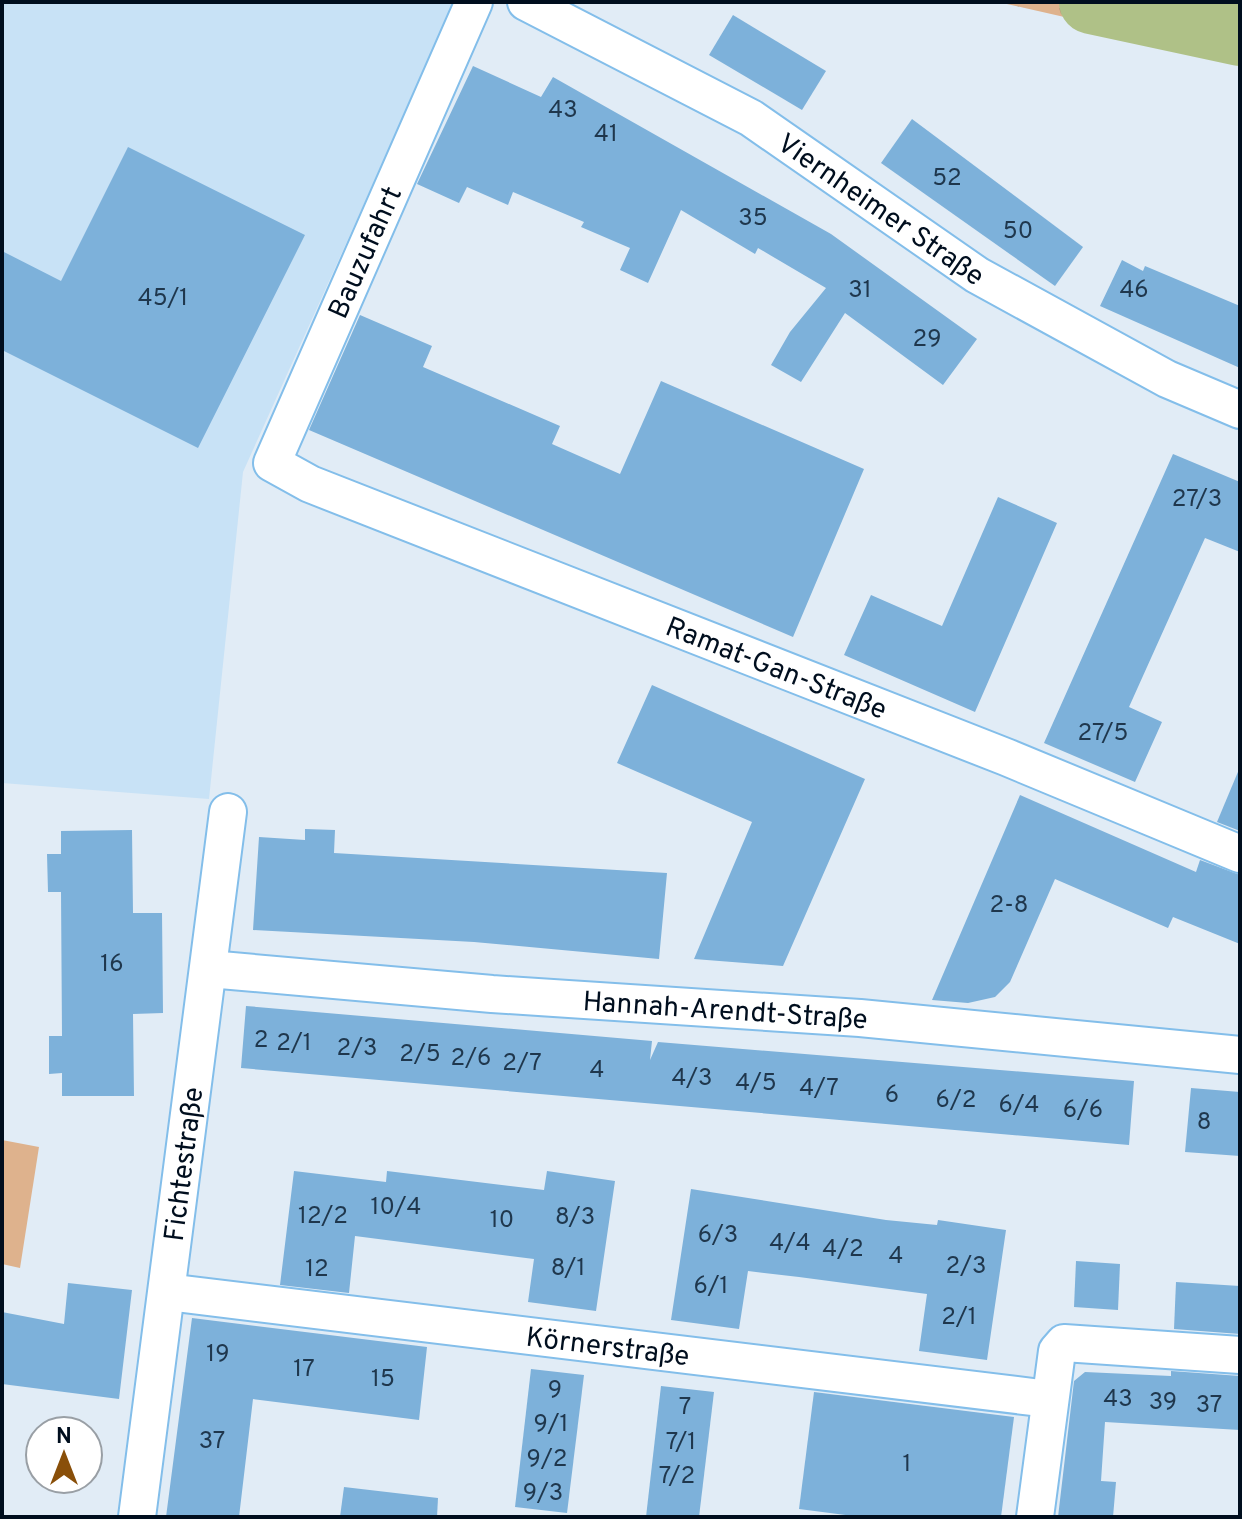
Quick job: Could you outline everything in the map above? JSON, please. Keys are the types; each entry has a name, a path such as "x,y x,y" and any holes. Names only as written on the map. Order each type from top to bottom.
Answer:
{"street":[{"name":"Bauzufahrt","path":"310,484 272,463 474,2"},
{"name":"Viernheimer Straße","path":"526,2 751,118 977,275 1167,379 1240,410"},
{"name":"Ramat-Gan-Straße","path":"310,484 1006,757 1240,854"},
{"name":"Fichtestraße","path":"137,1517 228,812"},
{"name":"Hannah-Arendt-Straße","path":"209,969 492,994 860,1018 1240,1055"},
{"name":"Körnerstraße","path":"167,1292 1049,1399"},
{"path":"1035,1517 1057,1351 1064,1343 1240,1355"}],"shaded area":[{"path":"2,2 455,2 243,472 209,799 2,783"}],"green space":[{"path":"998,2 1240,2 1240,57"},
{"path":"2,1140 39,1147 20,1268 2,1264"}],"building":[{"path":"733,15 826,71 802,110 709,55"},
{"path":"473,66 541,97 553,77 831,234 977,339 943,385 845,313 801,382 771,365 790,332 826,288 758,248 755,254 681,210 648,283 620,270 630,248 581,227 584,222 513,192 508,205 467,187 459,203 417,184"},
{"path":"912,119 1083,247 1055,286 881,163"},
{"path":"128,147 305,235 198,448 2,350 2,251 61,281"},
{"path":"1122,260 1143,271 1145,266 1240,306 1240,368 1100,306"},
{"path":"360,315 432,346 423,367 560,426 552,444 620,474 661,381 864,469 793,637 309,430"},
{"path":"1173,454 1240,482 1240,552 1205,538 1129,707 1162,722 1135,782 1044,743"},
{"path":"998,497 1057,523 975,712 844,655 871,595 942,626"},
{"path":"652,685 865,779 783,966 694,959 752,822 617,763"},
{"path":"1240,767 1240,831 1217,822"},
{"path":"1020,795 1196,872 1200,860 1240,875 1240,944 1173,917 1168,928 1055,879 1010,982 995,997 968,1003 932,1000"},
{"path":"305,829 335,830 334,853 667,873 659,959 474,942 253,930 259,837 305,840"},
{"path":"132,830 133,913 162,913 163,1013 133,1014 134,1096 62,1096 62,1073 49,1074 49,1036 62,1036 61,892 48,892 47,854 61,854 61,831"},
{"path":"246,1006 652,1041 650,1060 658,1042 1134,1081 1129,1145 241,1068"},
{"path":"1191,1088 1240,1092 1240,1156 1185,1152"},
{"path":"294,1171 386,1182 387,1171 544,1190 547,1171 615,1181 596,1311 528,1302 534,1259 355,1236 349,1293 280,1285"},
{"path":"691,1189 886,1220 937,1225 938,1220 1006,1230 987,1360 919,1351 927,1294 799,1277 748,1271 739,1329 671,1320"},
{"path":"1076,1261 1120,1264 1118,1310 1074,1307"},
{"path":"1176,1282 1240,1286 1240,1334 1174,1329"},
{"path":"68,1283 132,1290 119,1399 2,1384 2,1312 64,1324"},
{"path":"192,1318 427,1347 419,1420 253,1399 239,1517 166,1517"},
{"path":"531,1369 584,1375 567,1513 515,1507"},
{"path":"1171,1371 1240,1376 1240,1430 1105,1422 1101,1481 1116,1482 1113,1517 1058,1517 1074,1381 1085,1372 1171,1376"},
{"path":"661,1386 714,1392 699,1517 646,1517"},
{"path":"814,1392 1014,1417 1001,1517 861,1517 799,1509"},
{"path":"344,1487 438,1498 437,1517 340,1517"}],"waterway":[{"path":"1091,2 1240,34"}]}
